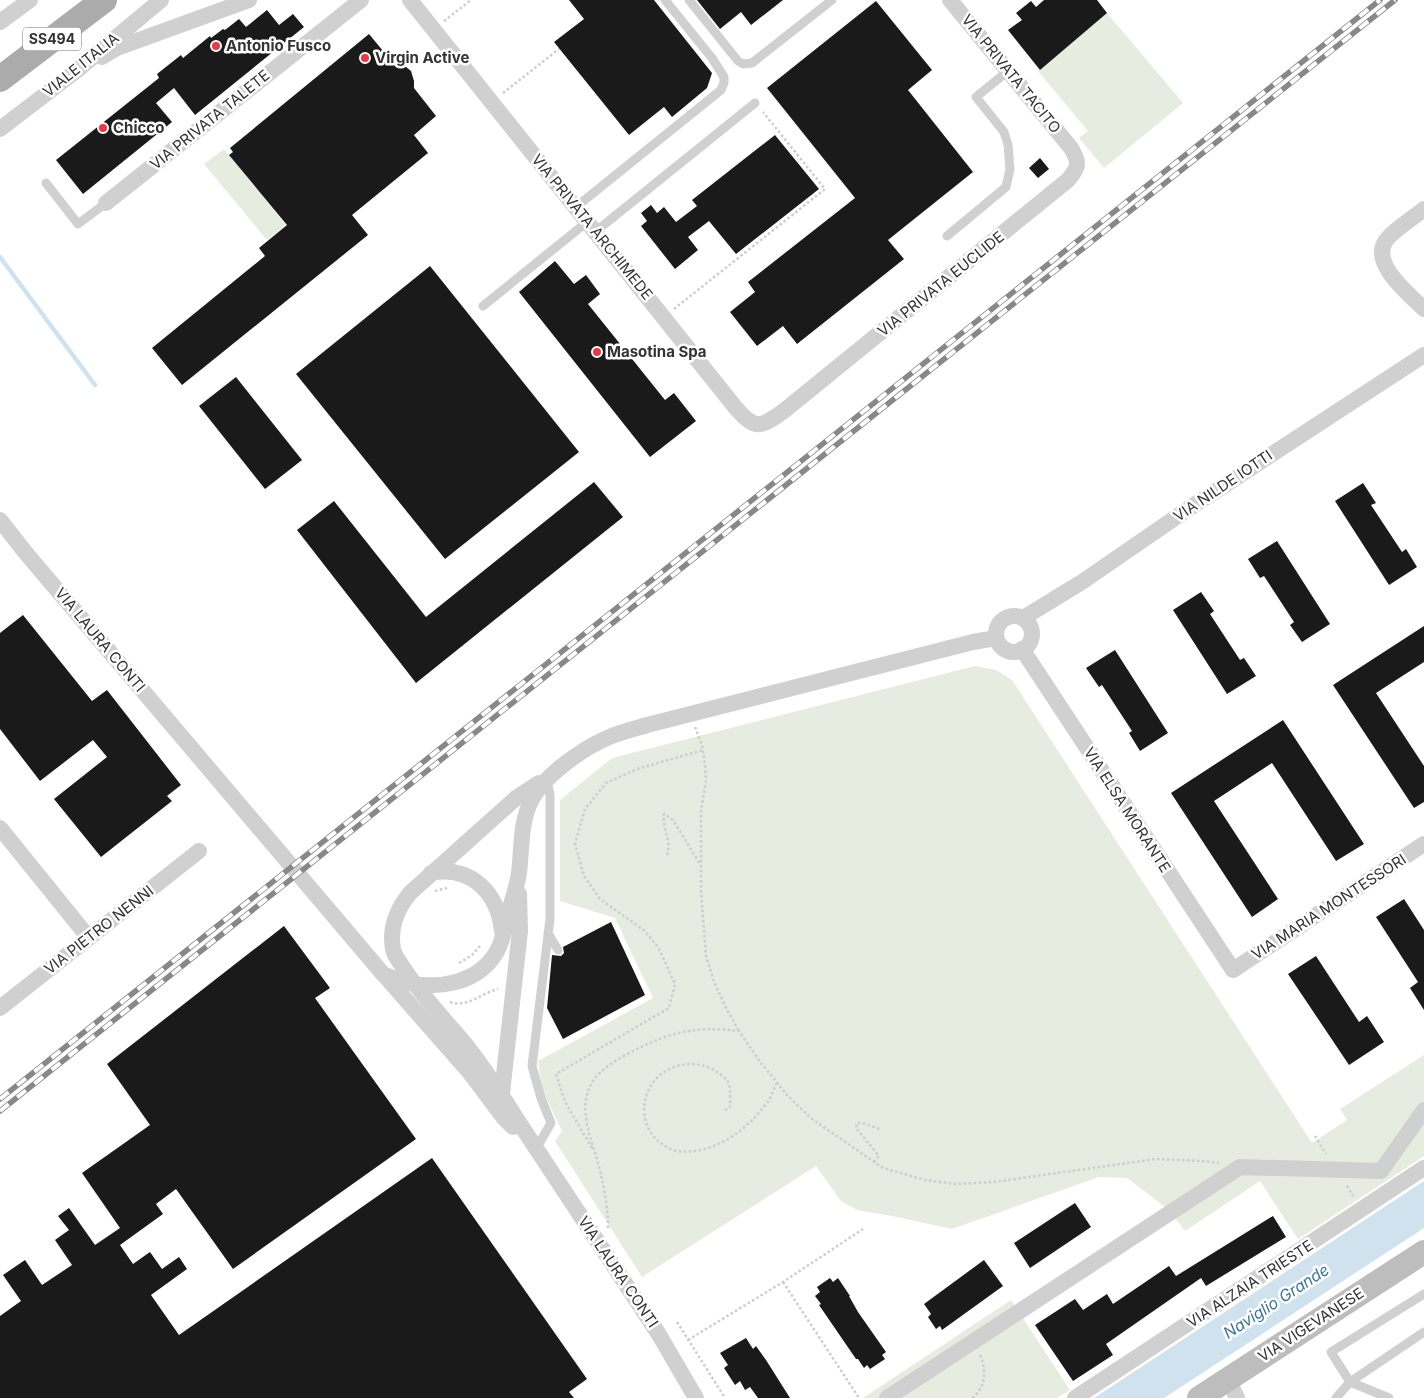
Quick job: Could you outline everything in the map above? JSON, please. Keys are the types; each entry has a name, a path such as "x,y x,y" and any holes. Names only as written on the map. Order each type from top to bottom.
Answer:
{"main road":[{"name":"SS494","path":"0,56 79,8 104,0"},
{"path":"79,8 117,0"},
{"name":"SS494","path":"0,79 79,8"},
{"name":"VIA VIGEVANESE","path":"1199,1398 1232,1388 1424,1252"}],"street":[{"path":"0,22 30,0"},
{"name":"VIALE ITALIA","path":"0,129 76,71 161,0"},
{"path":"76,71 118,48 249,0"},
{"name":"VIA PRIVATA TALETE","path":"106,202 361,0"},
{"name":"VIA PRIVATA ARCHIMEDE","path":"410,0 745,418 754,425 766,424 785,410"},
{"name":"VIA PRIVATA TACITO","path":"950,0 1071,148"},
{"path":"140,17 140,25 144,32 154,35"},
{"name":"VIA PRIVATA EUCLIDE","path":"785,410 1068,180 1076,170 1078,163 1071,148"},
{"path":"1424,209 1388,238 1382,252 1385,266 1424,309"},
{"name":"VIA NILDE IOTTI","path":"1023,618 1082,582 1188,508 1424,355"},
{"name":"VIA LAURA CONTI","path":"0,520 25,552 383,974 470,1074 503,1117 536,1149 658,1333 696,1398"},
{"path":"1011,616 1023,618 1031,630 1031,638 1028,644 1022,649 1012,652 1006,650 998,643 996,638 996,632 1001,621 1011,616"},
{"path":"536,1149 502,1093 412,980 395,954 392,941 393,925 399,909 416,886 516,798 546,780 596,743 623,732 973,642 996,638"},
{"name":"VIA ELSA MORANTE","path":"1022,649 1233,970"},
{"path":"502,1093 520,931 519,875 525,816 532,798 546,780"},
{"path":"0,828 89,938"},
{"name":"VIA MARIA MONTESSORI","path":"1233,970 1424,844"},
{"name":"VIA PIETRO NENNI","path":"0,1008 199,851"},
{"path":"431,873 442,871 457,873 481,885 491,896 495,905 501,922 501,941"},
{"path":"383,974 405,982 428,985 446,985 470,978 495,955 501,941 519,875"},
{"path":"887,1398 1240,1167 1381,1171 1424,1110"},
{"name":"VIA ALZAIA TRIESTE","path":"1075,1398 1424,1168"}],"lane":[{"path":"576,207 721,90 724,77 712,58 665,0"},
{"path":"689,0 738,61 743,64 752,63 832,0"},
{"path":"947,236 1006,187 1010,169 1010,156 1004,132 976,97 1008,71"},
{"path":"483,306 755,103"},
{"path":"46,183 78,224 106,202"},
{"path":"536,1149 551,1123 541,1098 532,1066 550,919 550,795 546,780"},
{"path":"548,933 558,950"},
{"path":"1389,1398 1350,1382 1331,1352 1424,1294"},
{"path":"1336,1398 1350,1382 1424,1332"}],"path":[{"path":"433,29 471,0"},
{"path":"492,102 559,49"},
{"path":"664,317 825,189 755,103"},
{"path":"695,727 703,750 706,780 701,811 701,892 706,956 714,982 739,1031 758,1059 787,1095 812,1119 883,1168 925,1180 955,1184 994,1182 1156,1159 1202,1161 1240,1167"},
{"path":"594,1151 565,1102 556,1074 669,1008 675,984 659,949 645,931 600,899 584,876 575,844 585,809 606,783 637,769 703,750"},
{"path":"667,855 670,847 664,814 673,820 701,866"},
{"path":"431,894 452,888"},
{"path":"458,964 472,955 482,944"},
{"path":"447,1001 456,1004 464,1003 504,987"},
{"path":"608,1232 601,1174 587,1126 586,1096 596,1077 620,1058 653,1041 678,1032 716,1028 739,1031"},
{"path":"725,1110 730,1106 729,1084 724,1076 700,1064 680,1065 663,1072 652,1084 644,1101 645,1122 658,1142 675,1151 698,1151 721,1144 745,1128 769,1101 777,1082"},
{"path":"874,1162 879,1156 856,1128 857,1123 862,1122 880,1129"},
{"path":"688,1340 783,1282 864,1229"},
{"path":"783,1282 859,1398"},
{"path":"676,1322 725,1398"},
{"path":"972,1398 983,1384 985,1374 983,1364 973,1342"}],"shaded area":[{"path":"1107,13 1183,103 1104,168 1079,138 1088,131 1038,71"},
{"path":"224,149 286,225 267,240 204,164"},
{"path":"975,666 996,670 1012,680 1312,1143 1347,1120 1340,1109 1424,1055 1424,1156 1298,1239 1260,1181 1185,1231 1169,1210 1127,1178 1099,1177 952,1229 857,1210 841,1201 816,1166 642,1277 555,1141 562,1131 542,1089 538,1061 653,998 615,918 560,901 560,800 612,758"},
{"path":"1011,1300 1070,1390 1057,1398 863,1398"}],"water":[{"name":"Naviglio Grande","path":"1424,1181 1424,1228 1164,1398 1094,1398"}],"building":[{"path":"569,0 654,0 712,73 707,88 672,117 664,107 629,135 554,42 584,19"},
{"path":"697,0 783,0 751,25 741,12 720,29"},
{"path":"1044,0 1097,0 1107,13 1040,70 1008,30 1022,20 1016,13 1031,1 1036,7"},
{"path":"876,1 932,70 908,90 973,172 888,240 904,259 797,344 783,326 757,346 730,312 755,292 748,282 855,198 767,88"},
{"path":"267,10 279,25 293,14 304,27 195,115 174,88 156,103 172,122 83,194 56,160 159,78 157,74 181,55 183,58 210,36 211,38 223,29 225,30 239,19 246,27"},
{"path":"369,34 393,63 398,63 411,71 414,88 436,116 414,135 428,153 352,215 368,235 182,385 152,348 265,256 259,248 287,225 229,155 233,152 230,148"},
{"path":"775,135 819,189 736,254 709,221 688,237 698,250 675,269 641,226 647,221 641,213 651,205 657,213 664,207 676,222 697,206 692,200"},
{"path":"1040,158 1049,169 1038,178 1029,168"},
{"name":"Masotina Spa","path":"555,261 574,284 586,275 600,294 588,304 665,400 674,393 696,421 650,457 519,292"},
{"path":"430,266 579,452 445,559 296,374"},
{"path":"236,377 302,460 265,489 199,406"},
{"path":"594,482 623,517 416,683 297,530 334,501 426,617"},
{"path":"1363,483 1376,503 1371,505 1402,552 1406,549 1417,567 1389,585 1335,501"},
{"path":"1277,541 1330,624 1302,642 1290,625 1294,622 1264,576 1260,578 1248,559"},
{"path":"1201,592 1214,611 1210,614 1240,660 1244,658 1256,676 1227,694 1173,610"},
{"path":"23,615 92,701 107,690 181,785 167,796 172,801 101,857 54,799 107,757 93,740 40,781 0,729 0,633"},
{"path":"1424,626 1424,662 1376,693 1424,766 1424,802 1414,808 1333,685"},
{"path":"1115,650 1168,733 1140,751 1129,733 1132,731 1102,685 1099,687 1086,668"},
{"path":"1283,720 1364,844 1336,861 1272,763 1214,801 1278,899 1252,917 1171,793"},
{"path":"1404,899 1424,930 1424,1010 1410,988 1418,982 1376,917"},
{"path":"611,922 645,995 563,1039 547,1008 552,955 561,956 564,953 563,947"},
{"path":"284,926 330,988 315,998 416,1139 233,1269 176,1189 156,1204 163,1214 120,1245 133,1264 150,1252 162,1269 179,1257 187,1269 151,1295 179,1335 432,1158 587,1379 569,1392 574,1398 0,1398 0,1316 21,1301 3,1275 25,1260 42,1285 72,1265 55,1240 69,1230 58,1216 69,1208 95,1245 120,1228 82,1173 150,1125 107,1064"},
{"path":"1316,956 1359,1022 1367,1016 1384,1042 1349,1065 1288,974"},
{"path":"1075,1203 1091,1227 1030,1268 1014,1243"},
{"path":"1273,1216 1286,1237 1206,1286 1201,1278 1106,1344 1113,1355 1073,1381 1035,1325 1075,1299 1083,1310 1107,1294 1113,1304 1169,1266 1176,1276"},
{"path":"984,1260 1003,1286 942,1330 940,1326 936,1329 928,1317 931,1314 924,1304"},
{"path":"830,1278 833,1282 838,1278 858,1312 886,1352 882,1355 885,1359 870,1369 867,1365 864,1368 856,1359 819,1305 821,1304 815,1296 820,1292 817,1287"},
{"path":"746,1338 753,1349 756,1346 790,1398 758,1398 750,1387 745,1390 740,1381 735,1385 724,1368 728,1365 720,1353"}],"waterway":[{"path":"0,257 95,385"}],"railway":[{"path":"0,1099 1380,0"},
{"path":"0,1111 1395,0"}],"place":[{"name":"Antonio Fusco","path":"216,46"},
{"name":"Virgin Active","path":"365,58"},
{"name":"Chicco","path":"103,128"},
{"name":"Masotina Spa","path":"597,352"}]}
